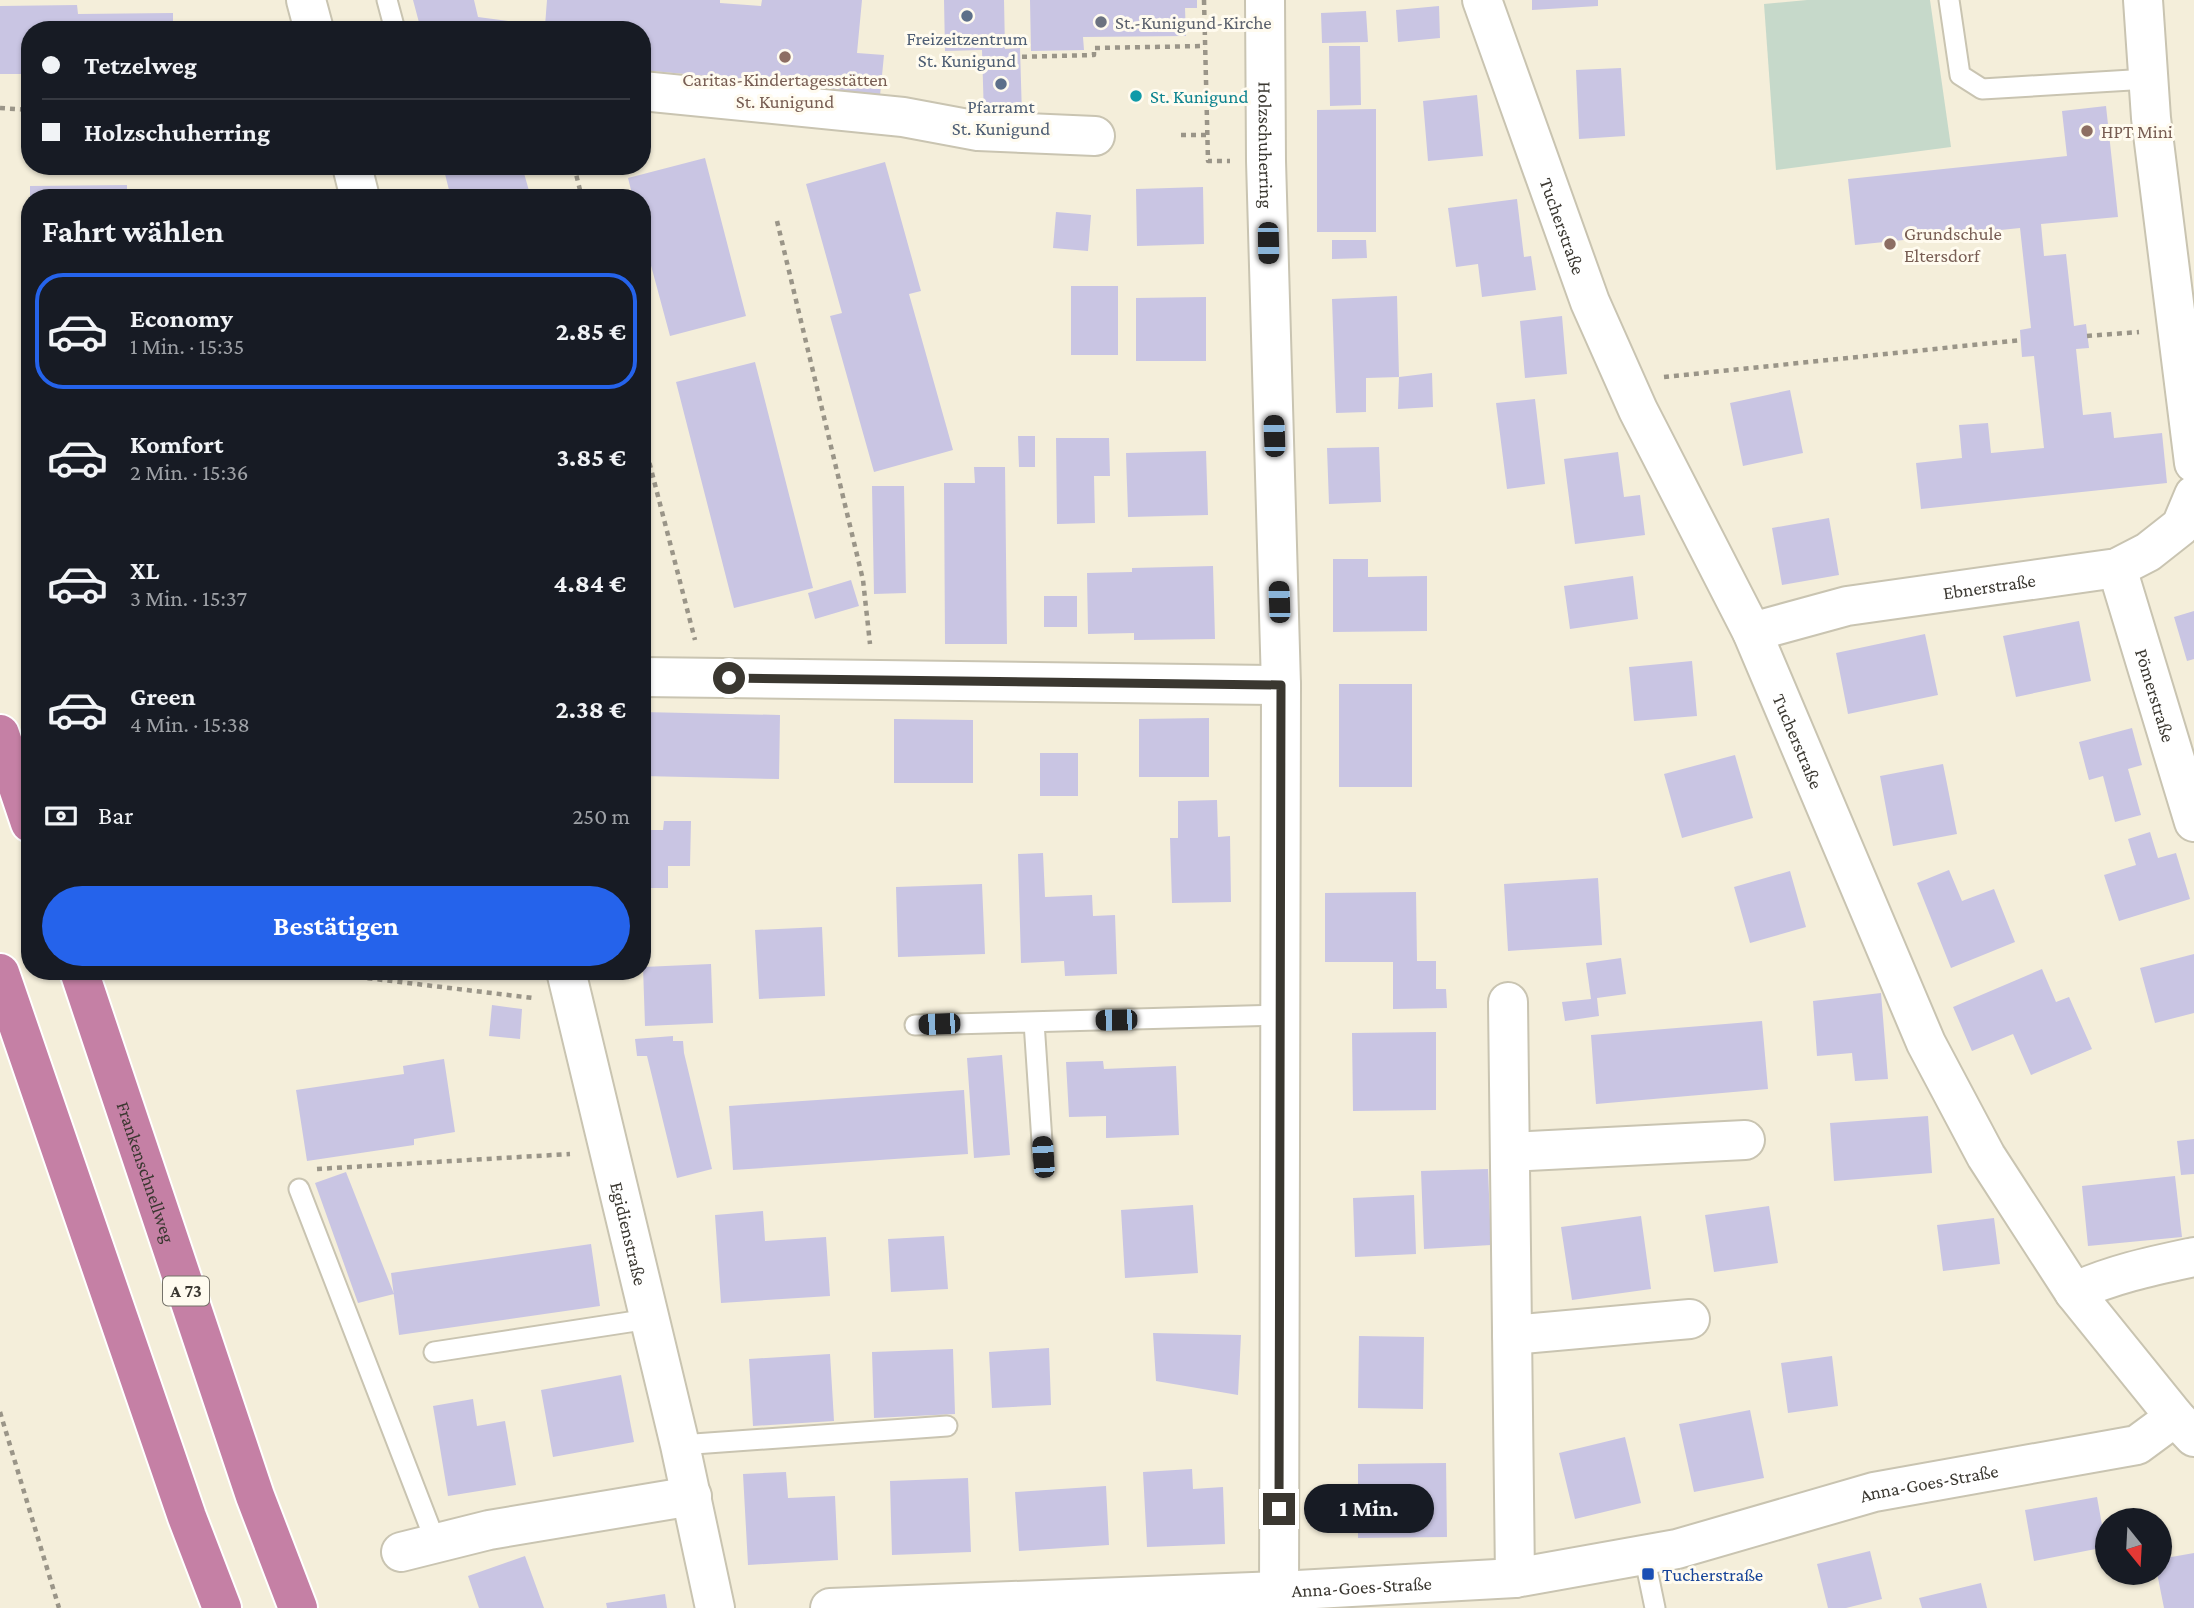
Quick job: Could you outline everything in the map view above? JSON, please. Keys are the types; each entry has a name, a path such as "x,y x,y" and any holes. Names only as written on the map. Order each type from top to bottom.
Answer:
{"highway":[{"path":"0,734 21,796"},
{"path":"0,973 187,1517 222,1608"},
{"name":"Frankenschnellweg","path":"82,980 251,1483 298,1608"}],"street":[{"path":"306,0 312,21"},
{"name":"Holzschuherring","path":"1265,0 1266,161 1281,685 1279,1600"},
{"name":"Tucherstraße","path":"1482,0 1590,302 1625,381 1752,632 1926,1043 1986,1156 2074,1293 2184,1427"},
{"path":"2143,0 2155,157 2194,463"},
{"path":"651,92 903,117 978,131 1095,136"},
{"name":"Ebnerstraße","path":"1752,632 1847,606 2117,568 2148,552 2181,526 2194,495"},
{"name":"Pömerstraße","path":"2117,568 2194,821"},
{"path":"651,677 1281,685"},
{"name":"Egidienstraße","path":"570,987 692,1496 715,1608"},
{"path":"1508,1002 1515,1578"},
{"path":"1510,1152 1745,1140"},
{"path":"2074,1293 2099,1280 2128,1271 2194,1257"},
{"path":"1512,1335 1690,1319"},
{"name":"Anna-Goes-Straße","path":"830,1608 1279,1600 1515,1578 1677,1549 1874,1492 2137,1445 2184,1427"},
{"path":"419,1547 489,1530 692,1496"}],"lane":[{"path":"387,0 393,21"},
{"path":"1949,0 1960,75 1982,89 2148,79"},
{"path":"915,1025 1280,1015"},
{"path":"1034,1022 1043,1157"},
{"path":"299,1189 419,1547"},
{"path":"433,1352 649,1319"},
{"path":"680,1445 947,1426"},
{"path":"1644,1556 1655,1608"}],"path":[{"path":"1181,135 1206,135 1204,0"},
{"path":"1012,58 1094,55 1094,48 1205,46"},
{"path":"0,108 21,109"},
{"path":"777,221 863,580 874,680"},
{"path":"2087,336 2176,330"},
{"path":"1625,381 2021,340"},
{"path":"651,469 705,678"},
{"path":"455,980 570,987"},
{"path":"306,1170 610,1152"},
{"path":"0,1412 59,1608"}],"green space":[{"path":"1807,0 1930,0 1951,147 1776,170 1764,4"}],"building":[{"name":"Caritas-Kindertagesstätten St. Kunigund","path":"413,0 474,0 478,17 508,21 419,21"},
{"name":"Caritas-Kindertagesstätten St. Kunigund","path":"547,0 720,0 720,3 761,6 762,0 862,0 857,53 884,55 879,106 799,98 800,85 651,71 651,21 545,21"},
{"path":"944,0 1004,0 1005,49 1020,48 1022,116 984,117 982,50 945,51"},
{"name":"St.-Kunigund-Kirche","path":"1030,0 1197,0 1197,8 1185,8 1186,36 1083,37 1084,50 1031,51"},
{"path":"1532,0 1598,0 1598,6 1532,10"},
{"path":"77,5 78,14 173,13 173,21 21,21 21,74 0,74 0,6"},
{"path":"1439,6 1440,38 1398,42 1396,10"},
{"path":"1366,11 1368,42 1322,43 1321,13"},
{"path":"1329,46 1360,46 1361,105 1330,106"},
{"path":"1621,68 1625,136 1579,139 1576,70"},
{"path":"1477,95 1483,156 1428,161 1423,101"},
{"name":"Grundschule Eltersdorf","path":"2106,106 2118,217 2041,224 2044,256 2066,254 2074,326 2086,324 2089,348 2076,349 2083,415 2111,412 2114,438 2162,433 2167,483 1921,509 1916,463 1962,458 1959,425 1988,423 1991,453 2044,448 2034,356 2022,357 2020,330 2031,328 2020,228 1855,245 1848,179 2067,156 2062,111"},
{"path":"1376,109 1376,232 1317,232 1317,110"},
{"path":"705,158 746,316 670,336 651,265 651,189 631,189 628,178 651,175 651,172"},
{"path":"885,162 921,291 909,294 953,450 874,472 830,316 842,313 806,184"},
{"path":"445,175 525,175 528,189 449,189"},
{"path":"127,185 127,189 30,189 30,186"},
{"path":"1203,187 1204,244 1137,246 1136,189"},
{"path":"1517,199 1524,257 1531,256 1536,290 1482,297 1478,264 1456,267 1448,208"},
{"path":"1056,212 1091,215 1088,251 1053,248"},
{"path":"1332,240 1366,240 1367,258 1332,259"},
{"path":"1071,286 1118,286 1118,355 1071,355"},
{"path":"1397,296 1399,377 1366,378 1366,412 1336,413 1332,299"},
{"path":"1206,297 1206,361 1136,361 1136,298"},
{"path":"1562,316 1567,374 1525,378 1520,321"},
{"path":"755,362 813,588 734,608 676,382"},
{"path":"1432,373 1433,407 1398,409 1399,377"},
{"path":"1790,390 1803,453 1743,466 1730,403"},
{"path":"1535,399 1545,484 1507,489 1496,403"},
{"path":"1018,436 1035,436 1035,467 1019,467"},
{"path":"1056,438 1109,438 1110,476 1094,476 1095,523 1057,524"},
{"path":"1379,447 1381,502 1329,504 1327,448"},
{"path":"1206,451 1208,515 1128,517 1126,453"},
{"path":"1618,452 1624,497 1640,495 1645,535 1575,544 1564,459"},
{"path":"974,467 1005,467 1007,644 945,644 944,483 975,483"},
{"path":"872,486 904,486 906,593 874,594"},
{"path":"1829,518 1839,575 1782,585 1772,528"},
{"path":"1333,559 1368,559 1368,577 1427,576 1427,631 1333,632"},
{"path":"1213,566 1215,639 1134,640 1134,633 1088,634 1087,573 1132,572 1132,568"},
{"path":"1633,576 1638,619 1570,629 1564,586"},
{"path":"851,580 859,606 815,619 808,593"},
{"path":"1044,596 1077,596 1077,627 1044,627"},
{"path":"2194,611 2194,659 2187,661 2174,617"},
{"path":"2079,621 2091,681 2016,697 2003,636"},
{"path":"1925,634 1938,695 1848,714 1836,653"},
{"path":"1692,661 1697,716 1634,721 1629,667"},
{"path":"1339,684 1412,684 1412,787 1339,787"},
{"path":"651,712 780,715 779,779 651,776"},
{"path":"1209,718 1209,777 1139,777 1139,719"},
{"path":"894,719 973,720 973,783 894,783"},
{"path":"2132,728 2142,765 2128,769 2141,815 2115,822 2103,776 2089,780 2079,742"},
{"path":"1040,753 1078,753 1078,796 1040,796"},
{"path":"1735,755 1753,818 1682,838 1664,774"},
{"path":"1943,764 1957,834 1893,846 1880,776"},
{"path":"1217,800 1218,837 1230,836 1231,902 1172,903 1170,838 1178,838 1178,801"},
{"path":"664,821 691,821 690,866 668,866 668,888 651,888 651,830 663,830"},
{"path":"2150,832 2158,858 2176,853 2190,899 2119,921 2104,875 2136,865 2128,839"},
{"path":"1043,853 1045,897 1092,895 1093,916 1115,915 1117,974 1065,976 1064,961 1021,963 1018,854"},
{"path":"1949,870 1962,901 1994,889 2015,942 1951,968 1917,883"},
{"path":"1790,871 1806,927 1750,943 1734,887"},
{"path":"1598,878 1602,945 1508,951 1504,884"},
{"path":"982,884 985,954 898,957 896,887"},
{"path":"1416,892 1417,961 1436,961 1436,989 1446,989 1447,1008 1393,1009 1393,962 1325,962 1325,893"},
{"path":"822,927 825,996 759,999 755,930"},
{"path":"2194,954 2194,1013 2155,1023 2140,968"},
{"path":"1621,958 1626,994 1597,998 1599,1016 1565,1021 1562,1002 1591,999 1586,963"},
{"path":"711,964 713,1023 645,1026 643,980 651,980 651,967"},
{"path":"2042,969 2056,1002 2069,997 2092,1049 2031,1075 2013,1034 1972,1051 1953,1007"},
{"path":"1881,993 1888,1079 1855,1081 1852,1053 1817,1056 1813,1001"},
{"path":"492,1005 522,1009 520,1039 489,1036"},
{"path":"1762,1021 1768,1089 1596,1104 1591,1035"},
{"path":"1436,1032 1436,1110 1353,1111 1352,1033"},
{"path":"673,1036 673,1041 683,1041 712,1169 677,1178 647,1056 637,1056 635,1039"},
{"path":"1002,1055 1010,1155 974,1158 967,1058"},
{"path":"444,1059 455,1132 414,1139 414,1145 307,1161 296,1090 404,1074 403,1066"},
{"path":"1103,1061 1104,1069 1176,1066 1179,1135 1106,1138 1106,1116 1069,1117 1066,1062"},
{"path":"964,1090 968,1154 733,1170 729,1106"},
{"path":"1928,1116 1932,1173 1834,1181 1830,1123"},
{"path":"2194,1139 2194,1174 2181,1175 2177,1141"},
{"path":"1488,1169 1491,1245 1424,1249 1421,1171"},
{"path":"346,1172 394,1294 358,1303 315,1183"},
{"path":"2175,1176 2182,1237 2088,1246 2082,1186"},
{"path":"1414,1195 1416,1254 1355,1257 1353,1198"},
{"path":"1193,1205 1198,1273 1125,1278 1121,1210"},
{"path":"1769,1206 1778,1263 1714,1272 1705,1215"},
{"path":"763,1211 765,1241 826,1237 830,1296 721,1303 715,1215"},
{"path":"1641,1216 1651,1289 1572,1300 1561,1227"},
{"path":"1994,1218 2000,1264 1943,1271 1937,1225"},
{"path":"944,1236 948,1289 891,1292 888,1239"},
{"path":"591,1244 600,1306 399,1335 391,1273"},
{"path":"1153,1333 1241,1335 1238,1395 1156,1381"},
{"path":"1359,1336 1424,1337 1423,1409 1358,1408"},
{"path":"1049,1348 1051,1405 992,1408 989,1352"},
{"path":"953,1349 955,1414 874,1418 872,1352"},
{"path":"830,1354 834,1421 753,1426 749,1359"},
{"path":"1832,1356 1838,1406 1788,1413 1781,1363"},
{"path":"621,1375 634,1442 553,1457 541,1390"},
{"path":"473,1399 477,1426 505,1421 516,1485 448,1496 433,1406"},
{"path":"1750,1410 1764,1478 1694,1492 1679,1424"},
{"path":"1625,1437 1641,1503 1575,1519 1559,1453"},
{"path":"1446,1463 1447,1537 1358,1538 1358,1464"},
{"path":"1192,1469 1193,1489 1223,1487 1225,1544 1147,1547 1143,1472"},
{"path":"786,1472 788,1498 835,1496 838,1560 748,1565 743,1474"},
{"path":"968,1478 971,1552 892,1555 890,1481"},
{"path":"1106,1486 1109,1545 1019,1551 1015,1492"},
{"path":"2097,1497 2099,1508 2095,1508 2095,1549 2034,1561 2025,1510"},
{"path":"1870,1551 1882,1599 1846,1608 1828,1608 1817,1564"},
{"path":"2194,1553 2194,1608 2164,1608 2160,1586 2172,1586 2172,1557"},
{"path":"525,1556 544,1608 479,1608 468,1576"},
{"path":"1981,1583 1987,1608 1922,1608 1919,1598"},
{"path":"665,1594 667,1608 607,1608 606,1603"}],"place":[{"name":"Freizeitzentrum St. Kunigund","path":"967,16"},
{"name":"St.-Kunigund-Kirche","path":"1101,22"},
{"name":"Caritas-Kindertagesstätten St. Kunigund","path":"785,57"},
{"name":"Pfarramt St. Kunigund","path":"1001,84"},
{"name":"St. Kunigund","path":"1136,96"},
{"name":"HPT Mini","path":"2087,131"},
{"name":"Grundschule Eltersdorf","path":"1890,244"},
{"name":"Tucherstraße","path":"1648,1574"}],"route":[{"path":"729,678 1281,685 1279,1509"}]}
